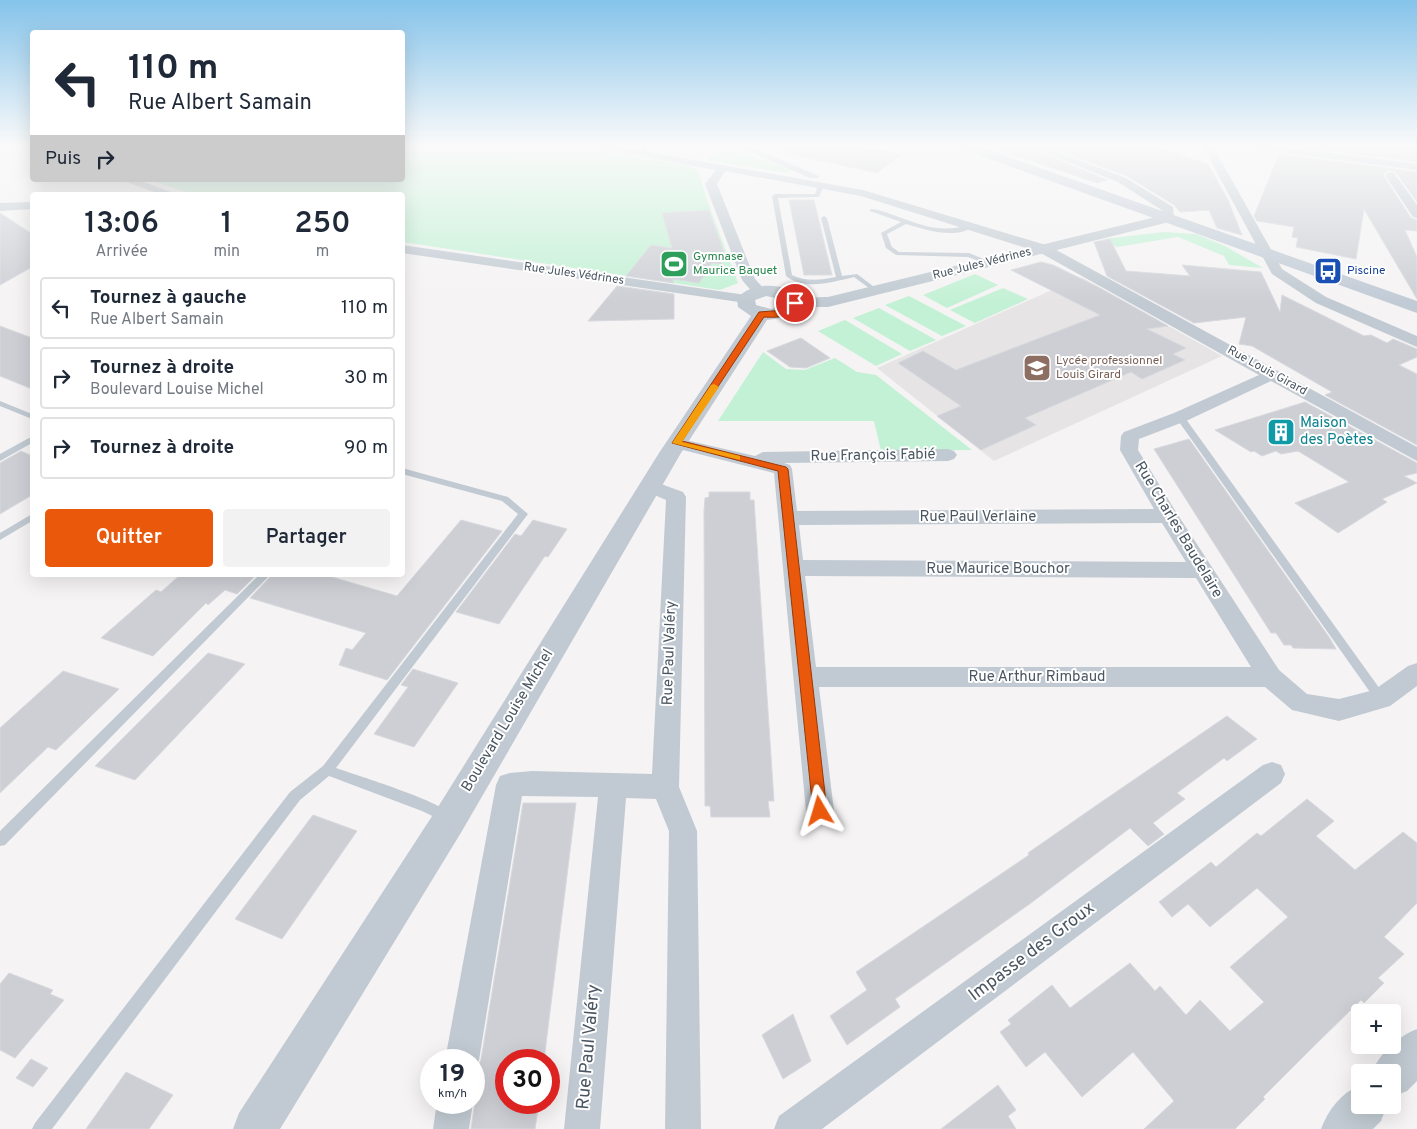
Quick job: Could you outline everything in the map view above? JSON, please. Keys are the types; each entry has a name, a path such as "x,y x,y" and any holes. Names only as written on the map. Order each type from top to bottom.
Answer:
{"main road":[{"path":"1112,198 1417,307"}],"street":[{"path":"717,198 750,280 753,296 747,307 762,314 772,315 788,312 794,307 794,302 781,293 753,296"},
{"name":"Rue Louis Girard","path":"878,198 1044,248 1417,455"},
{"path":"1150,198 1169,210 1168,218"},
{"path":"1236,198 1277,271 1313,295 1417,342"},
{"path":"1406,198 1417,214"},
{"path":"0,206 30,206"},
{"name":"Rue Jules Védrines","path":"794,302 828,302 1168,218"},
{"name":"Rue Jules Védrines","path":"405,249 753,296"},
{"name":"Boulevard Louise Michel","path":"255,1129 478,774 650,486 762,314"},
{"name":"Rue Charles Baudelaire","path":"1274,374 1180,417 1130,436 1129,450 1168,516 1270,677 1301,703 1339,710 1382,699"},
{"path":"677,443 783,469 820,811"},
{"name":"Rue François Fabié","path":"737,458 948,455"},
{"name":"Rue Paul Valéry","path":"650,486 676,497 665,787"},
{"name":"Rue Paul Verlaine","path":"788,518 1168,516"},
{"name":"Rue Maurice Bouchor","path":"794,568 1202,570"},
{"path":"1382,699 1417,673"},
{"name":"Rue Arthur Rimbaud","path":"805,677 1270,677"},
{"path":"478,774 510,785 532,783 665,787 683,831 682,1129"},
{"name":"Impasse des Groux","path":"792,1129 1272,774"},
{"path":"464,1049 510,785"},
{"name":"Rue Paul Valéry","path":"582,1129 614,786"},
{"path":"1401,1067 1417,1050"},
{"path":"451,1129 453,1114"},
{"path":"1343,1129 1357,1114"}],"lane":[{"path":"775,198 789,276 798,281 835,281 839,278 855,275 875,290"},
{"path":"872,210 948,233 963,232 972,226"},
{"path":"824,218 839,278"},
{"path":"907,221 884,233 889,248 898,254 969,255 988,262"},
{"path":"0,403 30,416"},
{"path":"1180,417 1382,699"},
{"path":"0,458 30,441"},
{"path":"41,1129 295,796 328,770 523,514 505,498 405,472"},
{"path":"0,537 30,517"},
{"path":"0,840 263,577"},
{"path":"328,770 426,806 450,819"}],"shaded area":[{"name":"Lycée professionnel Louis Girard","path":"1081,277 1222,356 994,461 877,368"}],"green space":[{"path":"405,198 706,198 738,283 720,290 405,242"},
{"path":"1163,232 1196,234 1225,246 1263,268 1229,265 1224,256 1178,237 1117,247 1104,239"},
{"path":"975,274 998,285 947,308 923,295"},
{"path":"1003,288 1028,299 975,323 950,310"},
{"path":"909,296 966,326 942,336 885,305"},
{"path":"879,308 936,340 910,351 853,318"},
{"path":"845,320 902,354 876,366 818,331"},
{"path":"763,352 786,369 805,370 835,358 857,372 876,375 972,450 881,451 874,421 718,421"}],"building":[{"path":"1162,198 1227,198 1242,235 1217,228 1209,210 1180,212 1174,205"},
{"path":"1261,198 1398,198 1411,218 1417,220 1417,231 1405,230 1417,257 1417,299 1364,209 1356,259 1296,247 1298,238 1292,237 1294,227 1257,221 1254,216"},
{"path":"789,200 814,200 832,275 804,275"},
{"path":"709,210 725,255 719,256 722,264 712,263 699,283 673,279 673,283 626,276 651,245 672,248 662,213"},
{"path":"0,213 30,233 30,268 0,285"},
{"path":"1110,239 1126,271 1190,276 1182,265 1261,272 1280,312 1282,295 1364,336 1371,335 1387,343 1393,339 1417,349 1417,357 1399,365 1417,374 1417,445 1325,395 1332,392 1252,346 1239,344 1246,317 1194,323 1107,276 1094,242"},
{"path":"1041,262 1053,265 1100,288 1168,326 1147,329 1186,348 1173,354 1185,360 1142,379 1131,372 1025,418 1036,425 981,450 937,416 961,406 898,363 923,351 956,370 1100,315 1011,270"},
{"path":"617,286 674,294 674,319 588,321"},
{"path":"0,326 30,337 30,388 0,376"},
{"path":"801,338 830,358 806,368 790,367 767,351"},
{"path":"1305,402 1417,463 1417,473 1404,476 1417,483 1382,499 1387,502 1338,533 1295,503 1349,482 1298,451 1281,454 1276,451 1262,456 1254,451 1251,452 1215,430"},
{"path":"1189,439 1336,649 1293,648 1291,645 1284,645 1276,633 1271,633 1154,449"},
{"path":"21,451 30,455 30,496 0,514 0,463"},
{"path":"709,492 750,492 750,500 754,500 774,801 768,801 770,817 711,817 710,806 705,806 704,511 705,498 709,497"},
{"path":"461,520 502,531 387,680 339,665 346,648 352,650 366,633 250,598 270,577 332,577 397,596"},
{"path":"533,520 567,529 548,557 545,556 499,624 456,612 515,534 521,536"},
{"path":"178,577 254,577 237,594 225,590 208,605 206,603 153,656 101,638 156,590 161,592"},
{"path":"208,653 245,664 135,780 95,766"},
{"path":"413,669 458,683 414,747 374,734 408,687 401,685"},
{"path":"63,671 119,689 56,750 48,747 0,793 0,728"},
{"path":"1227,716 1257,739 1227,761 1224,758 1177,793 1185,799 1153,823 1164,834 1148,846 1130,828 1031,903 895,999 900,1007 847,1045 830,1016 867,990 856,972 1029,855 1028,853"},
{"path":"1307,799 1334,821 1316,836 1355,870 1403,832 1417,843 1417,903 1384,937 1404,954 1378,978 1384,983 1364,1003 1361,1000 1357,1004 1351,1004 1351,1010 1263,1097 1265,1099 1235,1129 1144,1129 1174,1101 1133,1052 1082,1097 1045,1052 1026,1067 1000,1032 1011,1024 1008,1020 1052,985 1070,1008 1130,963 1155,991 1160,986 1186,1015 1200,1000 1230,1031 1264,1002 1230,967 1288,917 1257,888 1210,927 1188,904 1172,917 1159,902 1211,862 1216,867 1257,833 1261,836"},
{"path":"523,803 576,803 545,1049 495,1049 495,1114 537,1114 535,1129 471,1129 473,1114 485,1114 485,1049 483,1049"},
{"path":"313,815 357,831 282,939 235,919"},
{"path":"9,973 53,990 50,994 64,1000 15,1058 0,1050 0,984"},
{"path":"793,1014 811,1061 783,1079 762,1035"},
{"path":"31,1059 48,1068 33,1087 16,1078"},
{"path":"126,1072 173,1095 149,1129 86,1129"},
{"path":"998,1085 1016,1110 1008,1116 1016,1129 941,1129"}],"slow traffic":[{"path":"714,387 677,443 736,458"}],"place":[{"name":"Gymnase Maurice Baquet","path":"674,264"},
{"name":"Piscine","path":"1328,271"},
{"name":"Lycée professionnel Louis Girard","path":"1037,368"},
{"name":"Maison des Poètes","path":"1281,432"}],"route":[{"path":"795,303 794,307 788,312 772,315 762,314 677,443 695,449 783,469 820,811"}]}
